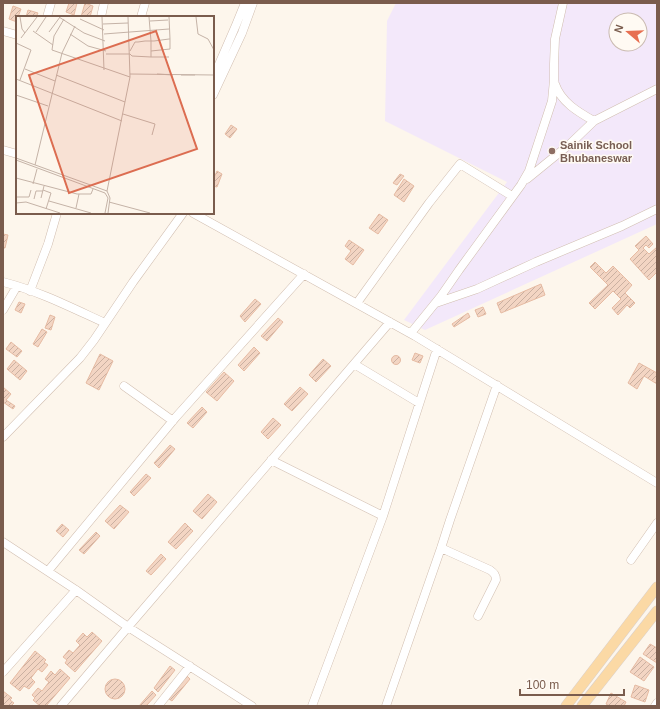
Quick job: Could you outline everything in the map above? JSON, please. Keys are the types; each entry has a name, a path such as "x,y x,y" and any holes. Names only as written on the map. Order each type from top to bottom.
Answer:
{"main road":[{"path":"566,706 657,587"},
{"path":"582,706 657,611"}],"street":[{"path":"47,16 51,3"},
{"path":"100,16 104,3"},
{"path":"141,16 145,3"},
{"path":"214,76 245,3"},
{"path":"214,93 242,33 253,3"},
{"path":"411,334 436,303 529,172 552,102 555,39 563,3"},
{"path":"3,31 16,35"},
{"path":"554,80 558,91 568,104 594,121"},
{"path":"523,181 570,144 594,121 657,89"},
{"path":"3,150 16,154"},
{"path":"357,304 429,203 460,164 512,196"},
{"path":"436,303 477,289 536,262 622,226 657,209"},
{"path":"30,291 48,244 57,214"},
{"path":"3,437 80,358 182,214"},
{"path":"195,214 437,349 657,483"},
{"path":"48,571 173,421 304,274"},
{"path":"3,282 58,301 106,323"},
{"path":"3,310 16,286"},
{"path":"61,706 390,322"},
{"path":"312,706 383,516 437,349"},
{"path":"354,364 420,403"},
{"path":"386,706 496,385"},
{"path":"124,386 173,421"},
{"path":"271,460 383,516"},
{"path":"631,560 657,523"},
{"path":"3,542 128,626 252,706"},
{"path":"441,548 490,570 496,577 496,580 478,616"},
{"path":"3,672 76,590"},
{"path":"158,706 190,666"}],"shaded area":[{"name":"Sainik School Bhubaneswar","path":"396,3 657,3 657,224 425,330 404,320 507,182 385,121 387,21"}],"building":[{"path":"69,3 77,3 74,15 66,12"},
{"path":"85,3 93,6 90,16 81,16"},
{"path":"13,6 21,9 18,16 16,16 16,22 9,19"},
{"path":"28,10 38,13 36,16 26,16"},
{"path":"231,125 237,129 230,138 225,134"},
{"path":"217,171 222,174 217,187 214,186 214,178"},
{"path":"400,174 404,176 397,185 393,183"},
{"path":"404,179 414,186 404,202 394,195"},
{"path":"379,214 388,220 378,234 369,228"},
{"path":"3,234 8,235 5,248 3,248"},
{"path":"646,236 653,244 649,248 646,245 643,248 649,254 657,247 657,272 649,280 630,259 639,250 635,246"},
{"path":"349,240 364,250 353,265 345,259 351,251 345,246"},
{"path":"595,262 606,273 613,266 632,285 625,293 635,303 630,308 627,305 618,315 612,308 621,299 613,291 595,309 589,303 608,285 590,267"},
{"path":"541,284 545,295 501,313 497,303"},
{"path":"255,299 261,304 245,322 240,316"},
{"path":"19,302 25,304 21,313 15,310"},
{"path":"483,307 486,314 478,317 475,310"},
{"path":"468,313 470,317 454,327 452,324"},
{"path":"50,315 55,317 51,330 45,328"},
{"path":"278,318 283,322 267,341 261,336"},
{"path":"42,329 47,332 38,347 33,344"},
{"path":"11,342 22,351 17,357 6,349"},
{"path":"254,347 260,353 244,371 238,365"},
{"path":"415,353 423,356 420,363 412,360"},
{"path":"100,354 113,361 99,390 86,383"},
{"path":"394,356 398,356 400,360 398,364 394,364 392,362 392,358"},
{"path":"323,359 331,366 316,382 309,375"},
{"path":"14,360 27,371 20,380 7,369"},
{"path":"639,363 657,373 657,384 644,376 637,389 628,383"},
{"path":"224,372 234,381 217,401 206,392"},
{"path":"3,387 11,394 6,400 15,406 13,409 3,402"},
{"path":"300,387 308,394 292,411 284,404"},
{"path":"202,407 207,412 193,428 187,423"},
{"path":"273,418 281,425 268,439 261,432"},
{"path":"170,445 175,449 159,468 154,463"},
{"path":"146,474 151,478 134,496 130,492"},
{"path":"208,494 217,502 202,519 193,511"},
{"path":"120,505 129,512 114,529 105,521"},
{"path":"185,523 193,531 176,549 168,542"},
{"path":"62,524 69,530 63,537 56,531"},
{"path":"96,532 100,536 84,554 79,550"},
{"path":"161,554 166,559 151,575 146,571"},
{"path":"92,632 102,641 75,672 65,663 67,660 63,657 69,650 73,653 80,645 76,641 83,633 87,637"},
{"path":"650,644 657,648 657,663 643,654"},
{"path":"35,651 46,660 44,662 48,665 42,672 38,669 31,678 35,682 29,689 24,686 20,691 10,683"},
{"path":"640,657 654,667 644,681 630,672"},
{"path":"170,666 175,670 158,692 154,688"},
{"path":"60,669 70,678 46,706 40,706 33,700 35,698 32,695 38,688 42,691 49,682 45,679 51,671 55,675"},
{"path":"187,676 190,679 172,701 169,699"},
{"path":"115,679 122,682 125,689 122,696 115,699 108,696 105,689 108,682"},
{"path":"635,685 649,690 645,702 631,697"},
{"path":"3,691 12,698 10,700 14,703 11,706 3,706"},
{"path":"152,691 156,695 146,706 139,706"},
{"path":"611,693 626,702 624,706 610,706 606,704"}],"place":[{"name":"Sainik School Bhubaneswar","path":"552,151"}]}
